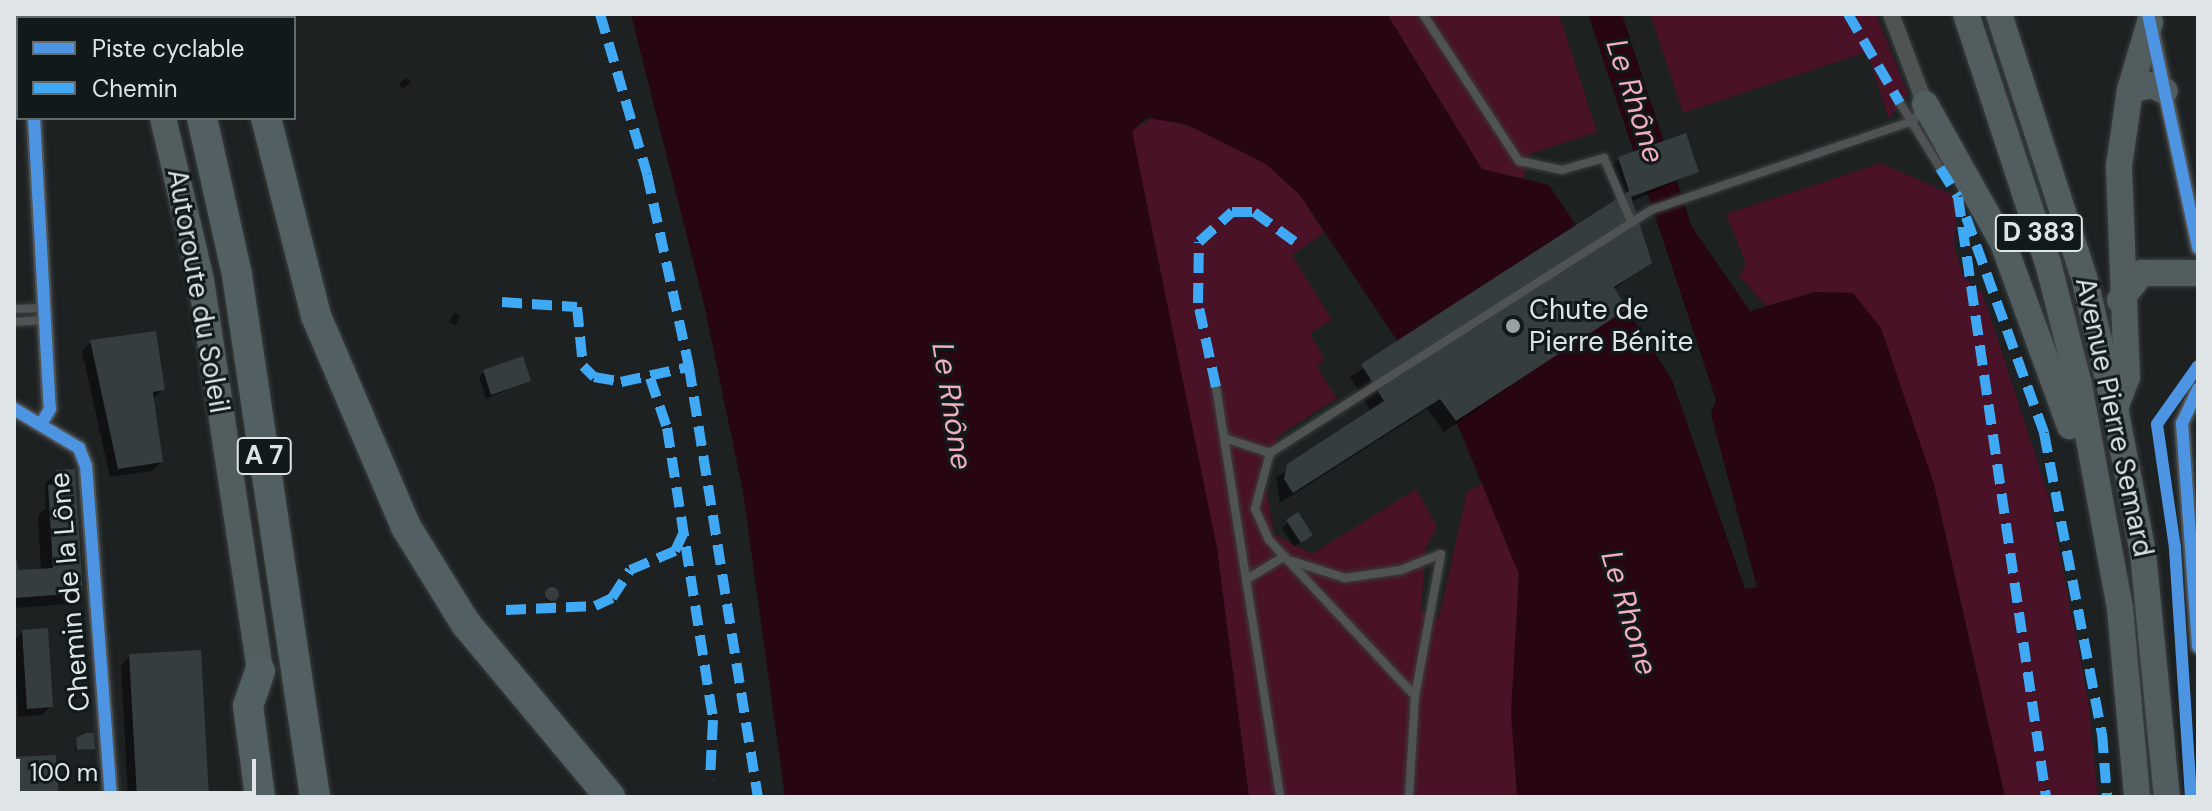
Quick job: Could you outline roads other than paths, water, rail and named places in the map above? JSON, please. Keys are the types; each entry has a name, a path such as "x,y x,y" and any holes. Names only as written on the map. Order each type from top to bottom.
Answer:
{"highway":[{"name":"Avenue Pierre Semard","path":"1966,14 2048,263 2094,456 2120,609 2137,797"},
{"name":"Avenue Pierre Semard","path":"1999,14 2084,277 2115,408 2143,553 2167,797"},
{"path":"2115,408 2127,377 2120,300 2119,166 2130,90 2149,18"},
{"path":"2130,90 2152,85 2165,91"},
{"path":"1912,109 2003,243 2072,435 2094,456"},
{"name":"Autoroute du Soleil","path":"163,120 201,280 279,797"},
{"name":"Autoroute du Soleil","path":"202,120 237,275 315,797"},
{"path":"267,120 316,316 380,477 466,624 585,763 610,797"},
{"path":"2120,300 2142,273 2198,273"},
{"path":"260,671 248,706 260,797"},
{"path":"585,763 619,797"}],"street":[{"path":"1891,14 1912,109"},
{"path":"2149,18 2194,210 2197,241"},
{"path":"34,120 50,409 41,424"},
{"path":"2198,389 2182,423 2198,646"},
{"name":"Chemin de la Lône","path":"14,409 79,448 86,466 111,797"}],"lane":[{"path":"1423,14 1519,161 1562,170 1604,158 1631,221"},
{"path":"1415,696 1288,558 1255,509 1270,453 1372,383 1631,221 1912,109 1940,168"},
{"path":"14,309 44,314"},
{"path":"14,322 44,314"},
{"path":"1216,387 1227,439 1280,797"},
{"path":"1227,439 1270,453"},
{"path":"1237,509 1255,509"},
{"path":"1247,579 1288,558 1345,578 1401,570 1441,554 1415,696 1409,797"}],"water":[{"name":"Le Rhône","path":"631,14 1387,14 1482,169 1549,185 1576,225 1398,342 1300,195 1266,164 1185,124 1147,118 1132,131 1217,548 1249,797 785,797 743,492 704,304"},
{"path":"1588,14 1622,14 1692,227 1750,311 1815,292 1853,293 1881,328 1934,484 2005,797 1517,797 1511,713 1519,574 1456,421 1627,309 1672,380 1745,589 1757,587 1711,414 1716,400"}],"place":[{"name":"Chute de Pierre Bénite","path":"1513,326"}],"water label":[{"name":"Le Rhone","path":"1629,613"}]}
